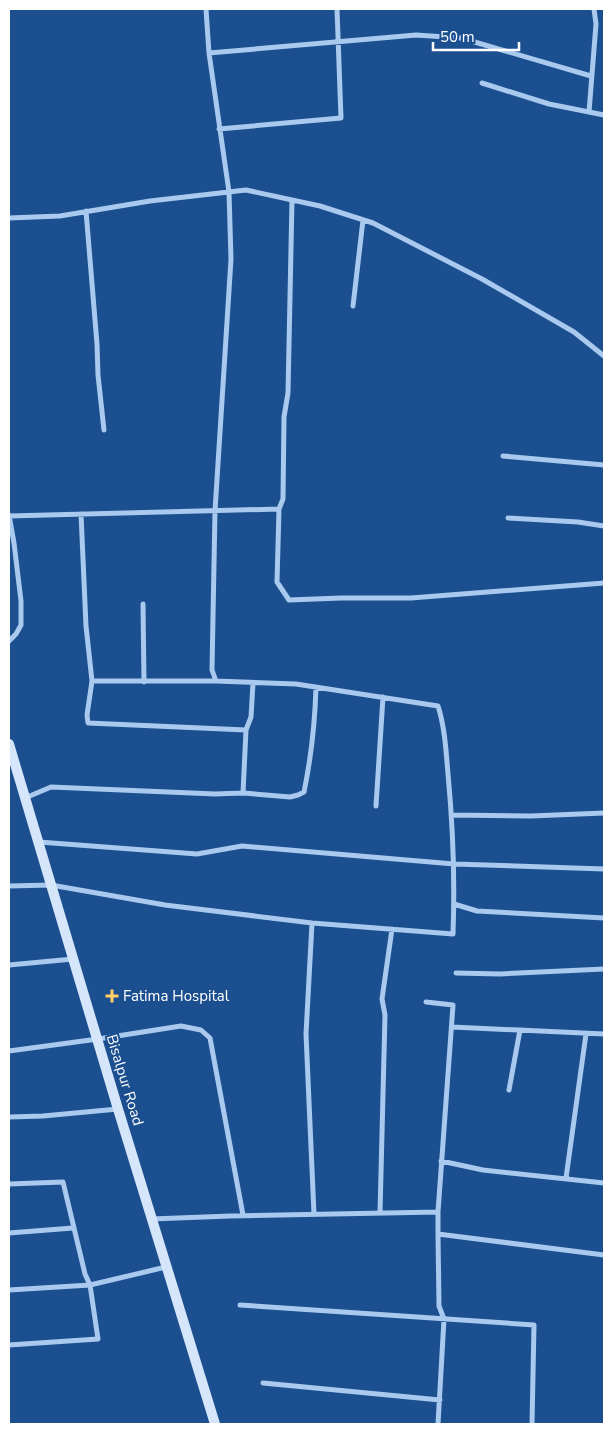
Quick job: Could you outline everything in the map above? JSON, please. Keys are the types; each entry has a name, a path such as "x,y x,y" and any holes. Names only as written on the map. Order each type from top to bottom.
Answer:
{"main road":[{"name":"Bisalpur Road","path":"9,744 151,1219 215,1424"}],"street":[{"path":"206,9 209,53 229,192 231,259 215,511 212,670 216,681"},
{"path":"219,129 341,118 337,9"},
{"path":"589,112 596,24 594,9"},
{"path":"209,53 416,35 461,38 591,76"},
{"path":"482,83 549,104 604,115"},
{"path":"9,218 60,216 150,201 246,190 320,206 373,223 482,279 574,332 604,356"},
{"path":"292,200 288,393 284,417 283,499 279,509 277,582 289,600 411,598 604,583"},
{"path":"86,211 104,430"},
{"path":"353,306 363,220"},
{"path":"503,456 604,465"},
{"path":"9,641 21,625 21,601 9,516 279,509"},
{"path":"82,514 86,626 92,680 87,715 88,723 246,730"},
{"path":"508,518 578,522 604,526"},
{"path":"143,604 144,682"},
{"path":"9,886 51,885 165,904 312,923 453,934 454,864 452,815 444,723 438,706 296,684 92,680"},
{"path":"243,793 246,730 251,717 253,683"},
{"path":"25,798 51,787 215,794 243,793 290,797 298,795 304,792 311,751 316,687"},
{"path":"376,806 383,697"},
{"path":"452,815 531,816 604,813"},
{"path":"38,842 197,854 242,846 454,864 604,869"},
{"path":"454,904 478,911 604,918"},
{"path":"312,923 306,1034 314,1214"},
{"path":"380,1212 385,1015 382,1000 392,929"},
{"path":"9,966 73,959"},
{"path":"456,973 500,974 604,969"},
{"path":"426,1002 453,1005 438,1212 439,1306 444,1318 438,1424"},
{"path":"9,1051 181,1026 201,1030 210,1038 243,1216"},
{"path":"452,1027 604,1034"},
{"path":"509,1090 520,1030"},
{"path":"566,1178 586,1034"},
{"path":"9,1117 118,1109"},
{"path":"442,1162 483,1170 604,1183"},
{"path":"9,1184 63,1182 73,1228 90,1286 98,1339 9,1345"},
{"path":"151,1219 438,1212"},
{"path":"9,1233 73,1228"},
{"path":"438,1234 604,1255"},
{"path":"9,1290 90,1286 166,1267"},
{"path":"240,1305 534,1325 532,1424"},
{"path":"263,1383 440,1400"}],"place":[{"name":"Fatima Hospital","path":"112,996"}]}
